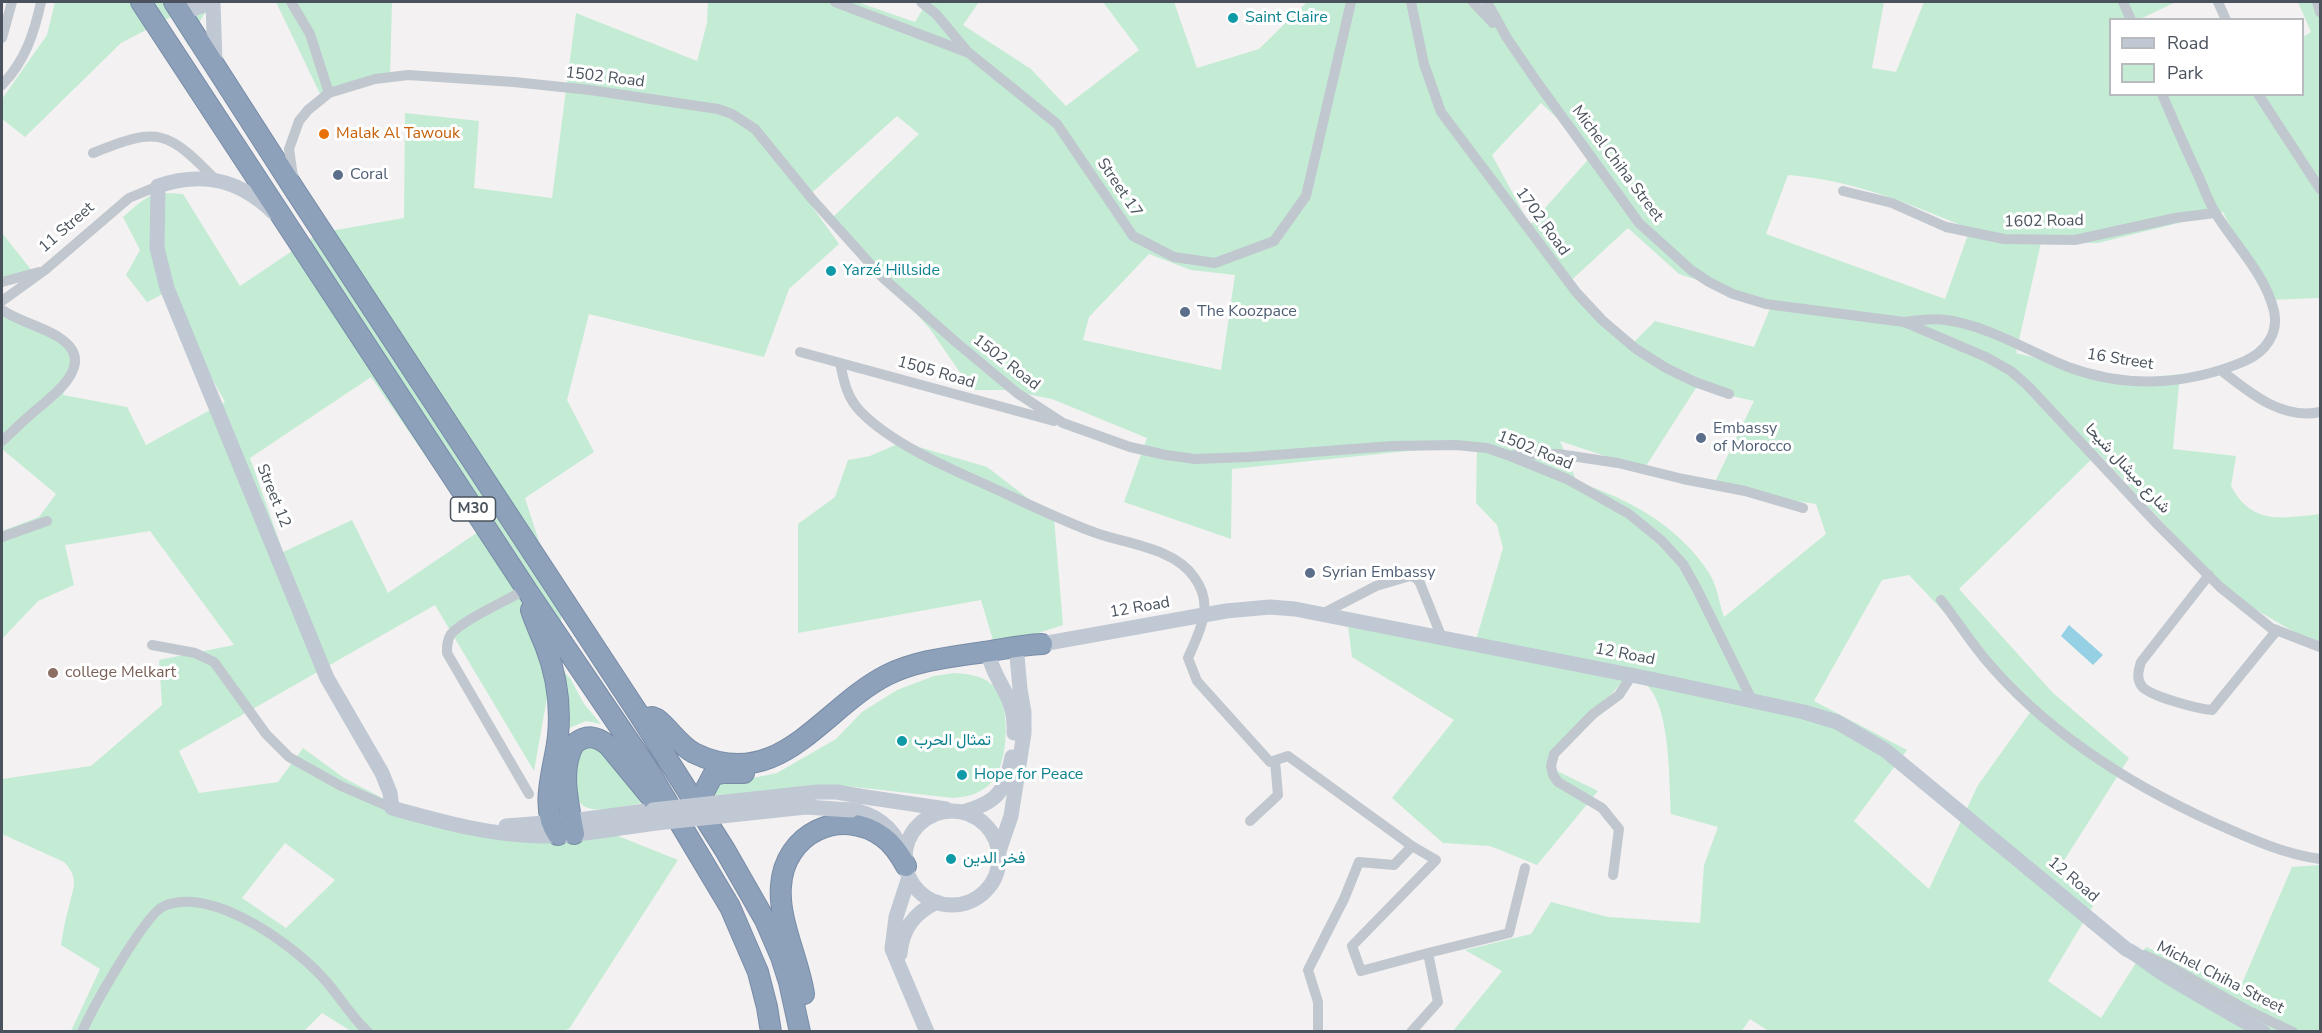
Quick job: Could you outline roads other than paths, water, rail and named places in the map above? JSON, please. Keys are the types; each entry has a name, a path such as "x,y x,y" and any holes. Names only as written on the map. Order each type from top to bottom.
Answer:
{"highway":[{"name":"M30","path":"141,2 528,592 644,764 704,862 730,907 746,941 763,988 771,1032"},
{"name":"M30","path":"178,7 702,814 765,920 784,965 799,1026"},
{"path":"528,592 533,616 549,658 556,685 558,736 549,799 563,828"},
{"path":"702,814 703,794 713,776 723,773 756,772 778,766 822,737 862,702 891,684 910,676 1042,644"},
{"path":"642,719 652,717 657,719 687,749 700,755 729,762 754,763 773,757 801,742 857,694 886,675 947,657 989,657"},
{"path":"563,828 570,754 574,744 592,736 616,752 704,862"},
{"path":"799,1026 805,996 781,900 781,884 785,866 796,847 814,831 824,826 842,824 857,826 883,837 892,845 907,867"}],"street":[{"path":"2,38 12,2"},
{"path":"2,85 30,44 41,2"},
{"path":"178,7 213,2 215,63"},
{"path":"291,2 310,34 329,93"},
{"name":"Street 17","path":"835,2 969,53 1057,123 1133,236 1174,257 1215,263 1274,242 1306,196 1351,2"},
{"path":"921,2 936,15 969,53"},
{"name":"1702 Road","path":"1411,2 1424,64 1442,112 1576,292 1602,320 1636,349 1666,368 1695,382 1729,394"},
{"path":"1473,2 1507,38"},
{"name":"Michel Chiha Street","path":"1487,2 1507,38 1640,223 1700,276 1733,294 1766,303 1904,322"},
{"path":"2123,2 2130,18"},
{"path":"2218,2 2225,18"},
{"path":"2317,2 2320,12"},
{"name":"1502 Road","path":"296,192 289,161 289,149 299,121 308,110 329,93 375,79 425,76 590,90 704,106 732,114 755,129 882,277 957,344 1017,393 1064,423 1130,447 1166,456 1195,459 1392,446 1456,445 1487,448 1510,456 1567,479 1629,514 1662,541 1683,564 1697,588 1752,700"},
{"name":"16 Street","path":"1904,322 1926,319 1946,320 1978,329 2070,367 2112,378 2145,382 2178,381 2222,371 2257,356 2268,344 2275,329 2274,313 2269,296 2251,263 2215,213 2163,96"},
{"path":"2259,96 2320,189"},
{"path":"93,153 135,137 145,135 164,137 199,163 217,181"},
{"path":"158,186 189,178 217,181 253,195 286,225"},
{"name":"11 Street","path":"2,301 45,270 129,198 158,186"},
{"name":"Street 12","path":"158,186 157,248 167,288 327,678 382,773 390,793 392,808"},
{"name":"1602 Road","path":"1843,191 1892,203 1946,227 2004,239 2075,240 2175,218 2215,213"},
{"path":"2,282 45,270"},
{"path":"2,310 62,339 73,351 75,358 72,373 63,386 2,441"},
{"name":"شارع ميشال شيحا","path":"1904,322 1986,357 2019,378 2158,525 2242,606 2277,630 2320,647"},
{"name":"1505 Road","path":"800,352 1064,423"},
{"path":"840,363 846,392 861,412 904,444 958,472 1060,519 1156,552 1183,564 1196,578 1203,595 1206,614 1188,658 1197,681 1270,762 1288,756 1412,846 1436,860 1352,946 1361,971 1509,933 1525,868"},
{"path":"2222,371 2274,407 2300,414 2320,412"},
{"path":"1510,456 1558,454 1618,463 1745,491 1803,508"},
{"path":"2,537 47,521"},
{"path":"2209,575 2141,662 2139,679 2145,689 2198,709 2212,710 2277,630"},
{"path":"1322,614 1376,586 1410,576 1416,578 1420,583 1442,638"},
{"path":"528,592 455,631 447,645 447,653 529,794"},
{"path":"1941,600 1985,659 2030,706 2076,745 2124,776 2189,811 2296,856 2320,859"},
{"name":"12 Road","path":"1042,644 1206,614 1270,607 1322,614 1804,711 1837,723 1885,750 2134,955 2174,981 2263,1032"},
{"path":"152,645 195,652 214,662 266,734 289,757 332,781 392,808 479,828 563,828 817,792 837,792 958,811 975,817 987,826 995,837 999,851 999,865 994,880 984,892 972,900 957,904 937,902 926,896 907,867 896,836 885,824 869,814 851,810 806,807 654,816"},
{"path":"999,851 1011,816 1024,733 1017,650"},
{"path":"927,1032 892,949 893,932 907,867 907,844 914,830 925,819 939,813 983,806 997,797 1005,783 1011,760 1015,725 1012,705 989,657"},
{"path":"1613,875 1619,829 1602,808 1558,782 1551,766 1554,754 1593,714 1618,695 1632,675"},
{"path":"1250,821 1278,795 1275,761"},
{"path":"1318,1032 1318,1002 1308,970 1344,899 1359,862 1394,865 1412,846"},
{"path":"82,1032 93,1006 146,921 163,906 183,902 212,906 248,920 293,949 324,978 368,1032"},
{"path":"899,969 901,942 909,924 920,912 937,902"},
{"path":"1411,1032 1438,1002 1428,953"},
{"name":"Michel Chiha Street","path":"2134,955 2149,956 2249,1011 2293,1032"},
{"name":"12 Road","path":"2134,955 2154,977 2247,1032"}],"water":[{"path":"2069,625 2103,655 2093,665 2061,636"}],"place":[{"name":"Saint Claire","path":"1233,18"},
{"name":"Malak Al Tawouk","path":"324,134"},
{"name":"Coral","path":"338,175"},
{"name":"Yarzé Hillside","path":"831,271"},
{"name":"The Koozpace","path":"1185,312"},
{"name":"Embassy of Morocco","path":"1701,438"},
{"name":"Syrian Embassy","path":"1310,573"},
{"name":"college Melkart","path":"53,673"},
{"name":"تمثال الحرب","path":"902,741"},
{"name":"Hope for Peace","path":"962,775"},
{"name":"فخر الدين","path":"951,859"}]}
